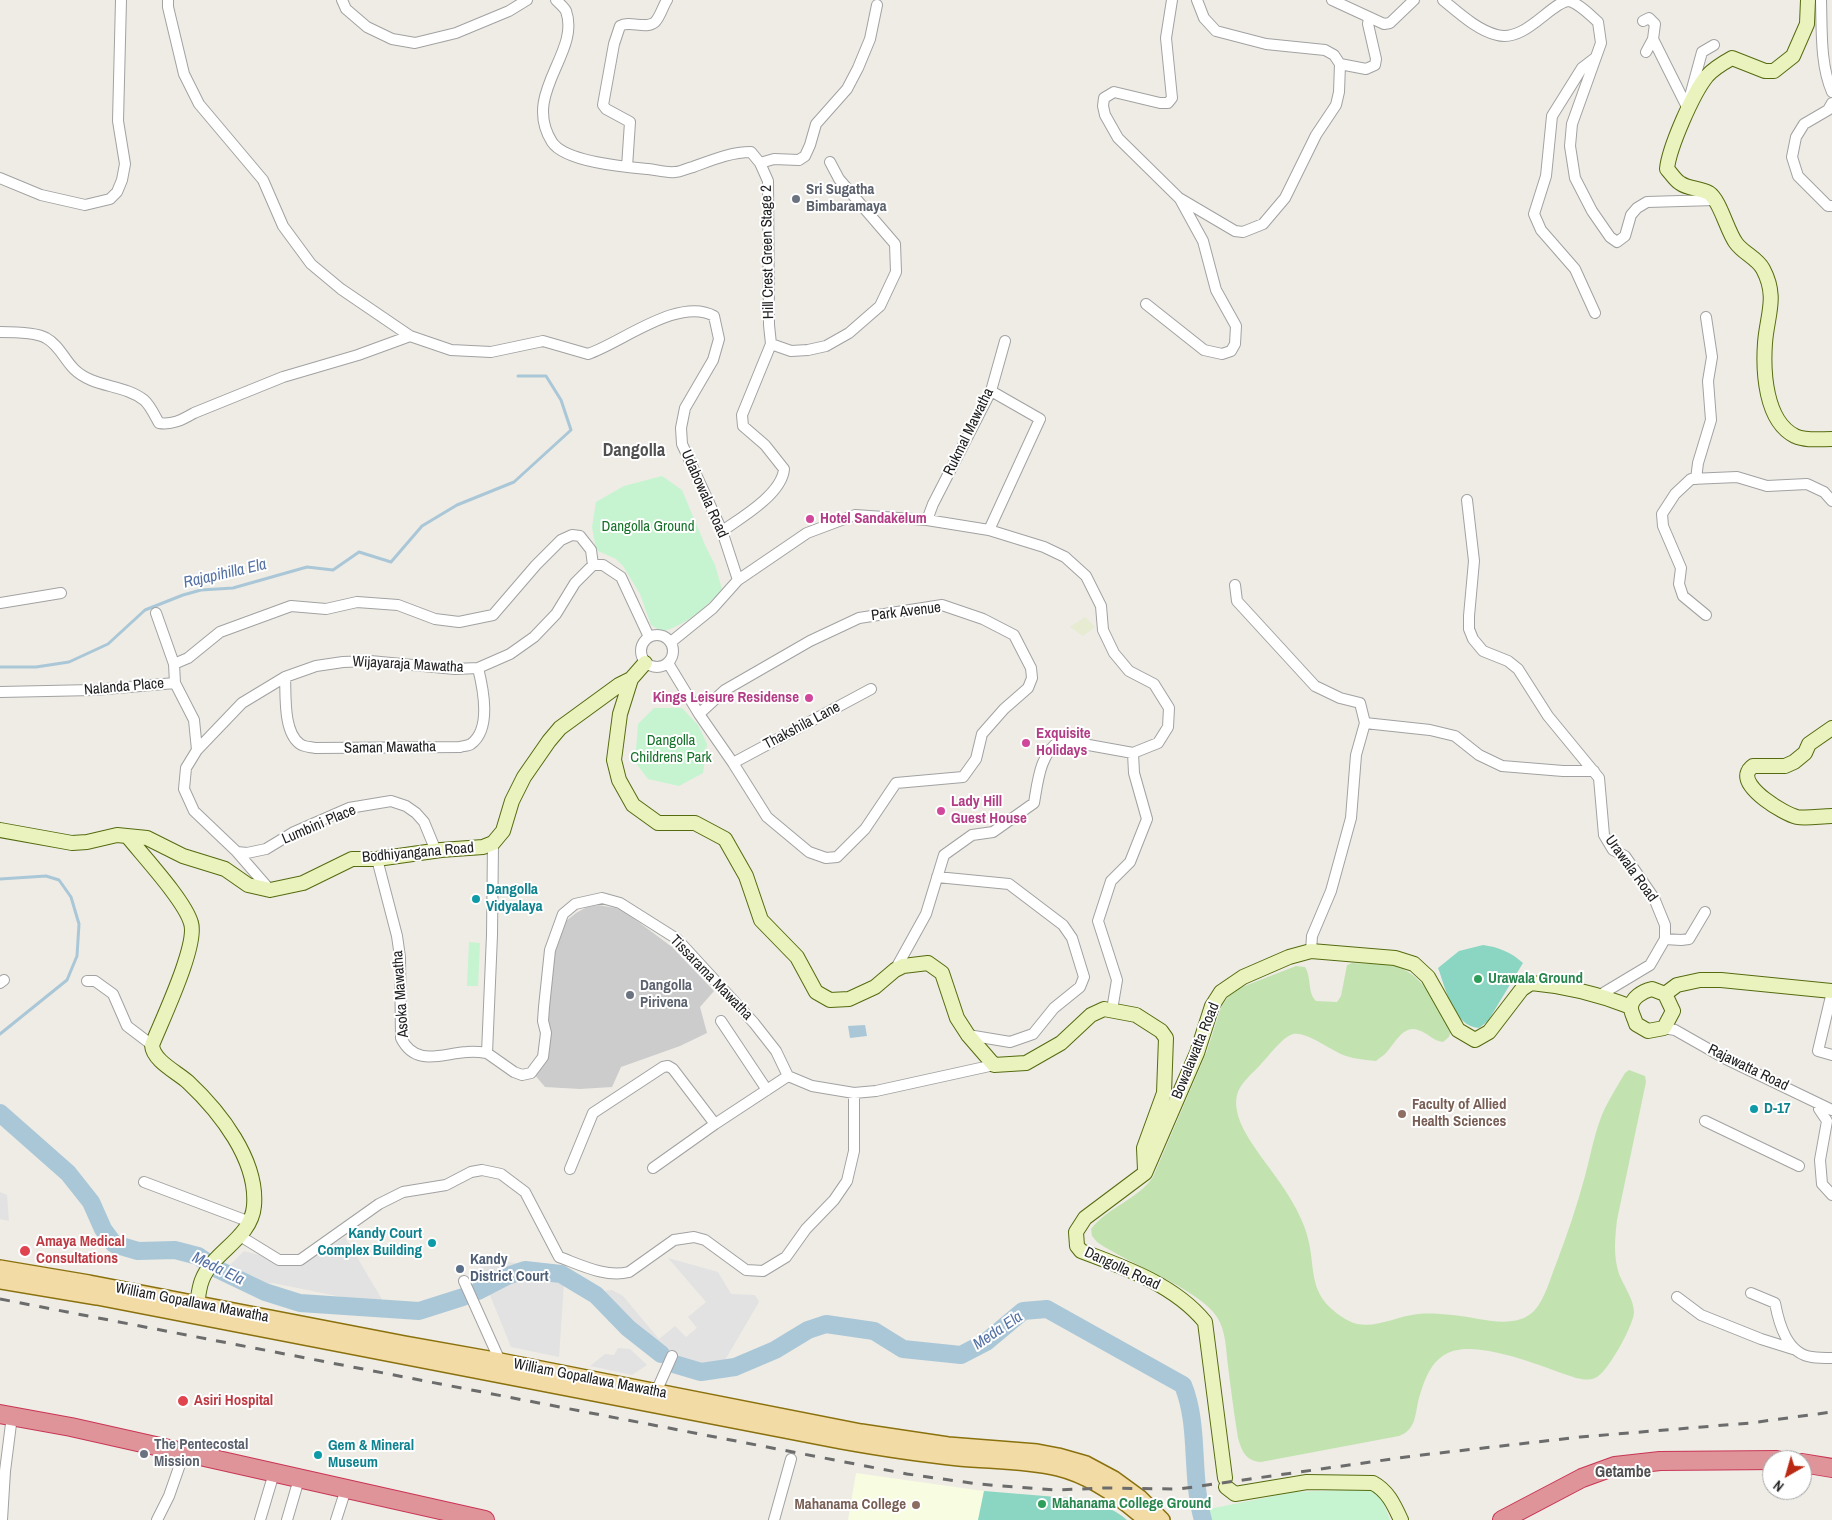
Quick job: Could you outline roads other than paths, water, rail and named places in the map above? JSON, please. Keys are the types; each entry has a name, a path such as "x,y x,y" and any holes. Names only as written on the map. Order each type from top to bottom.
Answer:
{"highway":[{"path":"6,1415 71,1427 485,1520"},
{"path":"1502,1520 1575,1481 1599,1470 1615,1466 1660,1461 1762,1460"},
{"path":"1812,1465 1832,1468"}],"main road":[{"name":"William Gopallawa Mawatha","path":"0,1268 196,1310 841,1441 922,1454 1058,1468 1087,1478 1104,1488 1146,1520"},
{"name":"William Gopallawa Mawatha","path":"0,1280 405,1344 861,1432 948,1445 1037,1452 1058,1456 1086,1464 1114,1479 1140,1498 1162,1520"}],"street":[{"path":"0,178 41,195 85,205 110,199 117,192 122,180 125,164 118,121 121,0"},
{"name":"Udabowala Road","path":"168,0 184,74 199,104 263,180 283,226 311,264 341,289 410,336 451,350 491,352 543,341 588,354 648,323 679,313 706,311 714,316 719,339 714,360 685,408 681,428 682,444 722,532 738,580"},
{"path":"342,0 346,9 367,27 392,38 415,43 456,33 527,0"},
{"path":"556,0 566,10 568,38 546,89 543,106 545,123 552,141 558,148 586,160 616,166 627,166 630,122 603,105 614,44 620,26 625,23 648,25 655,22 666,0"},
{"path":"1172,0 1166,38 1172,98 1168,103 1160,104 1114,92 1104,98 1102,106 1118,138 1179,198 1235,231 1243,232 1263,224 1285,198 1316,135 1336,105 1339,92 1340,64 1334,55 1325,50 1266,44 1216,31 1204,18 1197,0"},
{"path":"1332,0 1384,24 1390,23 1414,0"},
{"path":"1443,0 1475,25 1498,36 1510,36 1530,26 1560,2 1568,0 1577,4 1598,22 1601,43 1572,124 1570,146 1575,178 1592,210 1610,237 1617,242 1625,236 1631,215 1637,208 1647,202 1714,200"},
{"path":"1688,108 1707,77 1732,58 1765,71 1774,71 1793,56 1807,24 1808,0"},
{"path":"1821,0 1822,50 1828,83 1832,92"},
{"path":"760,163 774,159 799,160 805,156 816,124 848,89 870,39 877,5"},
{"path":"1340,64 1366,69 1374,65 1376,59 1368,24 1369,17"},
{"path":"1643,21 1649,18 1655,24 1653,39 1646,52"},
{"path":"1653,39 1688,108"},
{"path":"1714,45 1702,52 1688,108 1668,157 1667,169 1680,183 1709,193 1736,243 1762,267 1768,279 1772,306 1765,342 1765,382 1773,412 1784,428 1795,436 1808,440 1832,439"},
{"path":"1595,313 1574,269 1541,230 1534,214 1546,176 1552,116 1582,68 1596,58"},
{"path":"1832,103 1828,110 1804,124 1796,137 1792,157 1798,176 1828,206 1832,206"},
{"name":"Hill Crest Green Stage 2","path":"627,166 676,172 737,152 751,152 760,163 768,181 769,325 771,344 742,416 743,426 765,445 784,470 783,478 778,486 756,507 722,532"},
{"path":"771,344 791,351 808,350 826,346 849,333 880,306 896,272 895,244 839,179 830,162"},
{"path":"1146,304 1204,350 1222,354 1231,352 1235,344 1236,326 1216,290 1203,241 1179,198"},
{"path":"1696,479 1698,463 1711,420 1708,381 1712,357 1706,317"},
{"path":"0,332 45,337 57,346 74,370 100,385 123,390 145,400 159,422 167,424 181,420 283,377 358,355 410,336"},
{"name":"Rukmal Mawatha","path":"927,520 933,504 991,391 1004,341"},
{"path":"988,530 1040,418 991,391"},
{"path":"1706,615 1683,596 1679,584 1681,568 1663,526 1662,514 1675,494 1692,479 1737,477 1767,486 1806,484 1824,492 1832,500"},
{"path":"1467,500 1474,561 1469,616 1469,629 1473,639 1483,651 1508,661 1518,668 1548,716 1594,772"},
{"path":"670,642 713,608 738,580 807,533 855,515 927,520 988,530 1044,547 1065,557 1086,576 1101,606 1103,630 1114,653 1129,671 1154,684 1169,708 1168,727 1158,743 1133,753 1061,740 1053,745 1042,764 1034,803 993,832 972,835 944,855 926,914 895,970"},
{"path":"174,664 188,658 220,632 291,606 326,609 357,602 398,605 436,619 459,622 493,615 536,565 561,540 572,535 580,536 591,550 593,565 603,565 621,577 649,636"},
{"name":"Wijayaraja Mawatha","path":"270,890 237,852 194,811 184,789 186,768 197,750 242,703 285,677 316,666 370,661 455,669 478,668 510,654 534,637 556,614 575,583 593,565"},
{"path":"1235,585 1237,601 1315,686 1340,698 1360,703 1365,723 1356,754 1351,818 1331,891 1312,936 1311,951"},
{"path":"0,603 61,594"},
{"name":"Park Avenue","path":"942,605 983,619 1014,635 1031,668 1032,678 1028,688 1004,709 982,734 976,759 963,777 896,783 865,830 836,857 826,858 809,852 767,816 699,714 725,690 810,641 859,618 942,605"},
{"path":"156,613 174,664 175,683"},
{"path":"649,636 663,636 670,642 674,653 668,663 654,668 645,663 640,648 649,636"},
{"name":"Bodhiyangana Road","path":"1,829 72,843 87,842 117,835 147,838 183,856 225,869 248,885 270,890 303,883 352,859 377,859 436,850 483,847 493,843 503,831 512,801 524,777 560,728 619,685 631,679 645,663"},
{"path":"668,663 699,714"},
{"name":"Saman Mawatha","path":"285,677 287,718 292,736 301,745 315,748 460,747 470,744 478,737 485,720 482,685 478,668"},
{"path":"631,679 620,714 614,760 619,780 633,805 658,823 695,823 725,839 746,876 760,920 797,957 816,992 830,1000 849,999 875,987 895,970 903,966 928,963 942,973 957,1018 968,1035 994,1065"},
{"name":"Nalanda Place","path":"0,692 94,690 175,683 194,720 197,750"},
{"name":"Thakshila Lane","path":"733,763 871,689"},
{"path":"1365,723 1430,730 1455,736 1479,755 1502,766 1594,772"},
{"path":"1832,728 1809,744 1805,753 1794,762 1785,766 1753,766 1748,772 1747,778 1754,790 1784,812 1798,817 1832,816"},
{"path":"1112,1010 1117,980 1098,921 1111,881 1130,862 1147,819 1134,773 1133,753"},
{"name":"Urawala Road","path":"1594,772 1599,778 1604,834 1613,850 1625,856 1654,898 1665,925 1665,939"},
{"name":"Lumbini Place","path":"237,852 247,853 266,849 294,832 349,808 391,801 406,806 420,817 436,850"},
{"path":"128,837 179,900 191,922 193,933 190,952 152,1045 152,1051 188,1082 230,1130 248,1166 254,1191 254,1208 250,1222 240,1236 216,1260 202,1280 196,1310"},
{"path":"487,1053 492,935 493,843"},
{"name":"Asoka Mawatha","path":"377,859 397,936 400,957 401,1038 411,1051 420,1055 439,1056 466,1052 487,1053"},
{"path":"937,877 1009,884 1064,925 1072,938 1084,977 1080,987 1054,1008 1033,1034 1010,1042 968,1035"},
{"name":"Tissarama Mawatha","path":"487,1053 514,1072 522,1075 531,1073 543,1057 546,1049 546,1034 543,1021 550,950 563,914 575,904 602,898 620,903 677,940 754,1023 776,1051 788,1076"},
{"path":"1600,995 1650,965 1665,939 1689,939 1705,912"},
{"name":"Bowalawatta Road","path":"1145,1173 1197,1054 1212,1006 1221,992 1242,977 1289,957 1311,951 1395,958 1414,964 1428,978 1458,1030 1475,1040 1489,1032 1522,989 1531,982 1558,985 1600,995 1631,1007"},
{"path":"1666,994 1677,985 1700,980 1721,980 1832,992 1818,1051 1832,1055"},
{"path":"87,981 95,981 113,994 127,1026 152,1045"},
{"path":"1652,989 1666,994 1673,1011 1664,1028 1648,1031 1643,1030 1636,1024 1631,1007 1634,1000 1644,990 1652,989"},
{"path":"653,1168 788,1076 812,1086 854,1093 876,1091 994,1065 1026,1063 1061,1043 1091,1015 1104,1009 1136,1015 1161,1030 1166,1038 1164,1093 1144,1148 1145,1173"},
{"path":"721,1021 767,1090"},
{"name":"Rajawatta Road","path":"1664,1028 1676,1030 1726,1058 1832,1110"},
{"path":"570,1169 593,1113 663,1067 668,1066 673,1069 715,1124"},
{"path":"240,1236 279,1260 300,1260 379,1204 403,1192 446,1185 471,1172 482,1170 501,1174 525,1192 559,1257 595,1270 620,1274 629,1272 674,1240 694,1237 705,1240 746,1270 763,1271 786,1257 806,1229 834,1200 847,1181 854,1151 854,1093"},
{"path":"1819,1110 1830,1123 1820,1160 1822,1184 1832,1195"},
{"path":"1705,1121 1799,1166"},
{"name":"Dangolla Road","path":"1145,1173 1085,1218 1076,1232 1077,1246 1080,1250 1125,1268 1166,1290 1194,1309 1205,1322 1225,1483 1235,1494 1307,1482 1373,1483 1381,1487 1388,1495 1401,1520"},
{"path":"144,1182 250,1222"},
{"path":"464,1281 500,1361"},
{"path":"1751,1293 1774,1303 1778,1320 1793,1349"},
{"path":"1677,1297 1701,1315 1761,1339 1793,1349 1810,1357 1832,1358"},
{"path":"656,1392 672,1356"},
{"path":"2,1520 6,1415"},
{"path":"157,1520 169,1496 184,1453"},
{"path":"774,1520 791,1459"},
{"path":"260,1520 274,1473"},
{"path":"287,1520 300,1479"},
{"path":"336,1520 346,1489"}],"water":[{"path":"865,1025 867,1036 850,1038 848,1026"}],"waterway":[{"name":"Rajapihilla Ela","path":"0,667 36,667 69,662 108,644 145,610 201,590 233,588 307,567 333,570 359,552 391,562 422,526 457,505 514,482 571,430 561,400 546,376 518,376"},
{"name":"Rajapihilla Ela","path":"0,879 46,876 59,880 71,897 79,924 77,956 67,980 0,1034"},
{"name":"Meda Ela","path":"0,1113 68,1173 91,1202 103,1229 114,1244 138,1251 175,1250 198,1256 217,1269 265,1292 300,1303 419,1311 463,1297"},
{"name":"Meda Ela","path":"478,1291 507,1276 525,1270 561,1274 596,1295 628,1328 661,1354"},
{"name":"Meda Ela","path":"674,1364 701,1372 735,1367 775,1350 808,1330 826,1324 874,1331 903,1349 961,1355 986,1342 1023,1311 1047,1309 1183,1385 1191,1418 1197,1486 1203,1520"}],"railway":[{"path":"0,1299 907,1474 978,1484 1055,1490 1104,1488 1179,1489 1413,1456 1580,1437 1750,1423 1832,1412"}],"place":[{"name":"Sri Sugatha Bimbaramaya","path":"796,199"},
{"name":"Hotel Sandakelum","path":"810,519"},
{"name":"Kings Leisure Residense","path":"809,698"},
{"name":"Exquisite Holidays","path":"1026,743"},
{"name":"Lady Hill Guest House","path":"941,811"},
{"name":"Dangolla Vidyalaya","path":"476,899"},
{"name":"Urawala Ground","path":"1478,979"},
{"name":"Dangolla Pirivena","path":"630,995"},
{"name":"D-17","path":"1754,1109"},
{"name":"Faculty of Allied Health Sciences","path":"1402,1114"},
{"name":"Kandy Court Complex Building","path":"432,1243"},
{"name":"Amaya Medical Consultations","path":"25,1251"},
{"name":"Kandy District Court","path":"460,1269"},
{"name":"Asiri Hospital","path":"183,1401"},
{"name":"The Pentecostal Mission","path":"144,1454"},
{"name":"Gem & Mineral Museum","path":"318,1455"},
{"name":"Mahanama College Ground","path":"1042,1504"},
{"name":"Mahanama College","path":"916,1505"}],"district":[{"name":"Dangolla","path":"634,451"},
{"name":"Getambe","path":"1623,1473"}],"park label":[{"name":"Dangolla Ground","path":"648,527"},
{"name":"Dangolla Childrens Park","path":"671,750"}]}
